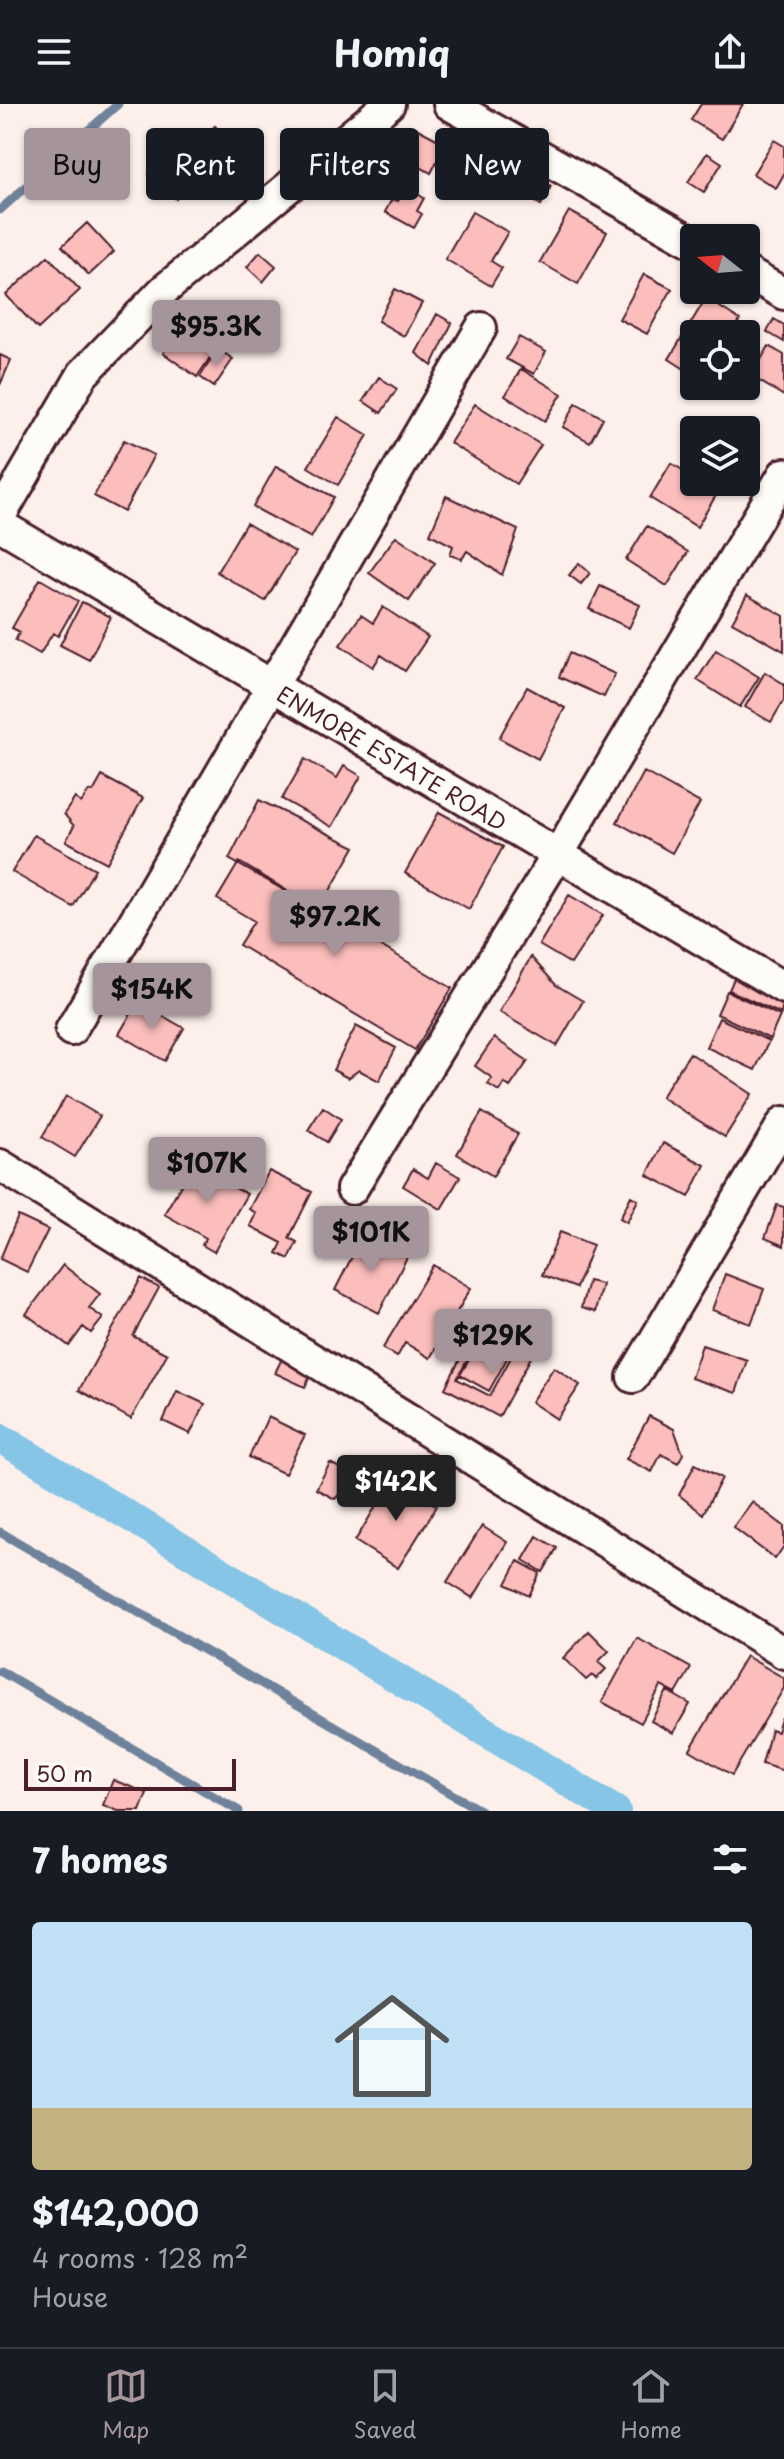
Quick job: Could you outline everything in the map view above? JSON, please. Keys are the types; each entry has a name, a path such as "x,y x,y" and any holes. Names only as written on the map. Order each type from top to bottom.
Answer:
{"street":[{"path":"0,516 83,374 164,290 389,104"},
{"path":"449,104 680,235"},
{"path":"760,280 784,294"},
{"path":"71,1030 481,328"},
{"path":"352,1189 557,856 784,474"},
{"name":"ENMORE ESTATE ROAD","path":"0,525 784,988"},
{"path":"633,1377 784,1122"},
{"path":"0,1165 784,1653"}],"building":[{"path":"701,104 743,104 722,139 691,120"},
{"path":"419,130 435,138 435,165 431,173 419,166"},
{"path":"774,140 784,146 784,174 776,188 753,174"},
{"path":"707,153 722,163 704,192 688,182"},
{"path":"419,195 424,198 417,211 422,214 414,228 385,212 391,200 419,200"},
{"path":"569,211 607,232 578,284 540,262"},
{"path":"472,212 508,232 491,261 502,268 491,286 445,259"},
{"path":"87,223 114,252 89,275 62,246"},
{"path":"260,252 276,266 263,282 247,267"},
{"path":"48,256 80,290 38,329 6,295"},
{"path":"644,274 672,289 647,334 619,319"},
{"path":"395,289 422,303 404,336 378,321"},
{"path":"702,304 715,304 740,320 693,320"},
{"path":"437,314 452,323 432,366 416,353"},
{"path":"774,319 784,325 784,342 767,332"},
{"path":"183,324 217,347 197,377 163,353"},
{"path":"519,337 546,352 534,374 506,359"},
{"path":"680,341 680,366 669,359"},
{"path":"769,346 784,355 784,396 760,381 760,361"},
{"path":"218,349 233,359 214,387 200,377"},
{"path":"0,355 11,360 0,385"},
{"path":"521,369 562,394 545,421 505,396"},
{"path":"379,377 397,389 381,413 363,401"},
{"path":"576,403 603,418 590,442 563,427"},
{"path":"475,404 541,445 516,484 450,443"},
{"path":"338,417 368,435 338,485 308,467"},
{"path":"124,440 154,455 124,512 94,496"},
{"path":"671,463 680,468 680,496 716,496 697,527 650,498"},
{"path":"276,466 334,497 311,538 253,507"},
{"path":"446,496 518,530 502,575 467,551 462,559 450,555 453,546 430,534"},
{"path":"246,523 295,552 265,601 217,572"},
{"path":"647,526 688,552 667,586 626,560"},
{"path":"396,536 435,563 409,601 369,573"},
{"path":"579,563 590,573 581,584 569,575"},
{"path":"40,579 78,601 58,636 53,633 40,654 15,640 20,632 12,628"},
{"path":"600,586 640,605 629,628 589,609"},
{"path":"747,595 784,616 784,651 732,622"},
{"path":"82,602 111,617 89,660 60,645"},
{"path":"383,607 428,637 405,671 381,655 373,667 340,645 361,615 373,623"},
{"path":"716,650 759,677 740,707 697,680"},
{"path":"569,653 615,674 604,697 559,677"},
{"path":"765,672 784,684 784,700 771,722 745,707"},
{"path":"527,687 565,708 538,759 499,738"},
{"path":"305,759 337,778 344,766 361,776 332,827 282,799"},
{"path":"644,772 700,803 672,853 617,822"},
{"path":"102,776 143,798 107,863 66,841 74,826 64,814 75,798 81,803 89,791 93,792"},
{"path":"259,800 355,847 319,910 229,859"},
{"path":"439,812 503,847 469,909 405,873"},
{"path":"34,835 95,869 73,907 12,872"},
{"path":"239,862 452,988 415,1050 239,945 254,921 217,899"},
{"path":"569,895 603,915 571,964 539,945"},
{"path":"531,957 556,985 583,1001 557,1046 499,1012"},
{"path":"735,976 784,998 781,1014 729,990"},
{"path":"727,991 780,1016 770,1039 717,1014"},
{"path":"138,1002 184,1028 165,1061 119,1034"},
{"path":"719,1018 769,1041 755,1070 706,1047"},
{"path":"356,1026 396,1048 379,1081 359,1070 348,1078 333,1070"},
{"path":"494,1038 528,1061 510,1087 504,1083 499,1091 488,1084 492,1078 475,1066"},
{"path":"690,1053 752,1094 725,1137 661,1097"},
{"path":"66,1096 100,1116 75,1157 42,1137"},
{"path":"323,1107 341,1119 327,1142 308,1130"},
{"path":"482,1112 518,1134 493,1176 457,1154"},
{"path":"663,1143 705,1165 689,1197 647,1175"},
{"path":"436,1163 460,1177 441,1209 403,1186 413,1169 428,1178"},
{"path":"212,1167 238,1183 235,1188 247,1194 214,1252 202,1245 206,1238 164,1214 191,1168 206,1177"},
{"path":"269,1171 312,1192 289,1238 297,1242 289,1259 277,1253 282,1243 250,1226 256,1213 249,1209"},
{"path":"631,1196 638,1200 627,1222 620,1218"},
{"path":"777,1205 784,1207 784,1246 765,1238"},
{"path":"18,1216 48,1230 27,1272 0,1259"},
{"path":"560,1232 593,1245 576,1288 542,1275"},
{"path":"363,1235 407,1257 379,1313 335,1290"},
{"path":"63,1265 100,1294 89,1308 103,1318 91,1333 83,1327 69,1346 26,1314"},
{"path":"433,1265 471,1288 430,1358 405,1343 397,1357 383,1348"},
{"path":"725,1274 764,1289 751,1324 712,1310"},
{"path":"141,1278 159,1288 133,1336 167,1354 131,1419 79,1390"},
{"path":"588,1281 602,1284 595,1312 581,1308"},
{"path":"479,1323 485,1327 457,1379 490,1396 522,1337 537,1346 499,1417 445,1388"},
{"path":"489,1326 516,1342 489,1391 460,1375"},
{"path":"702,1345 747,1360 736,1393 691,1378"},
{"path":"287,1348 317,1362 305,1387 275,1373"},
{"path":"554,1367 580,1385 557,1419 531,1402"},
{"path":"177,1391 205,1404 190,1434 163,1421"},
{"path":"649,1416 674,1429 683,1454 678,1463 661,1454 652,1472 626,1459"},
{"path":"268,1417 305,1435 285,1474 249,1457"},
{"path":"330,1463 348,1472 342,1483 348,1485 335,1499 316,1489"},
{"path":"695,1464 722,1478 703,1514 679,1495"},
{"path":"393,1478 437,1506 398,1568 355,1541"},
{"path":"752,1502 784,1526 784,1546 775,1559 733,1527"},
{"path":"482,1526 507,1542 473,1598 447,1582"},
{"path":"537,1536 557,1548 543,1572 523,1560"},
{"path":"518,1561 540,1573 529,1596 506,1584"},
{"path":"589,1631 609,1651 598,1662 606,1669 596,1679 592,1675 586,1680 563,1658"},
{"path":"637,1638 691,1668 676,1694 661,1686 641,1723 602,1702"},
{"path":"746,1656 784,1678 784,1688 732,1775 690,1750"},
{"path":"667,1691 690,1704 673,1733 651,1721"},
{"path":"781,1719 784,1720 784,1771 762,1764 771,1730 777,1732"},
{"path":"113,1780 147,1793 140,1811 118,1811 103,1805"}],"waterway":[{"path":"0,210 118,104"},
{"path":"0,1438 616,1811"},
{"path":"0,1532 481,1811"},
{"path":"0,1671 239,1811"}]}
